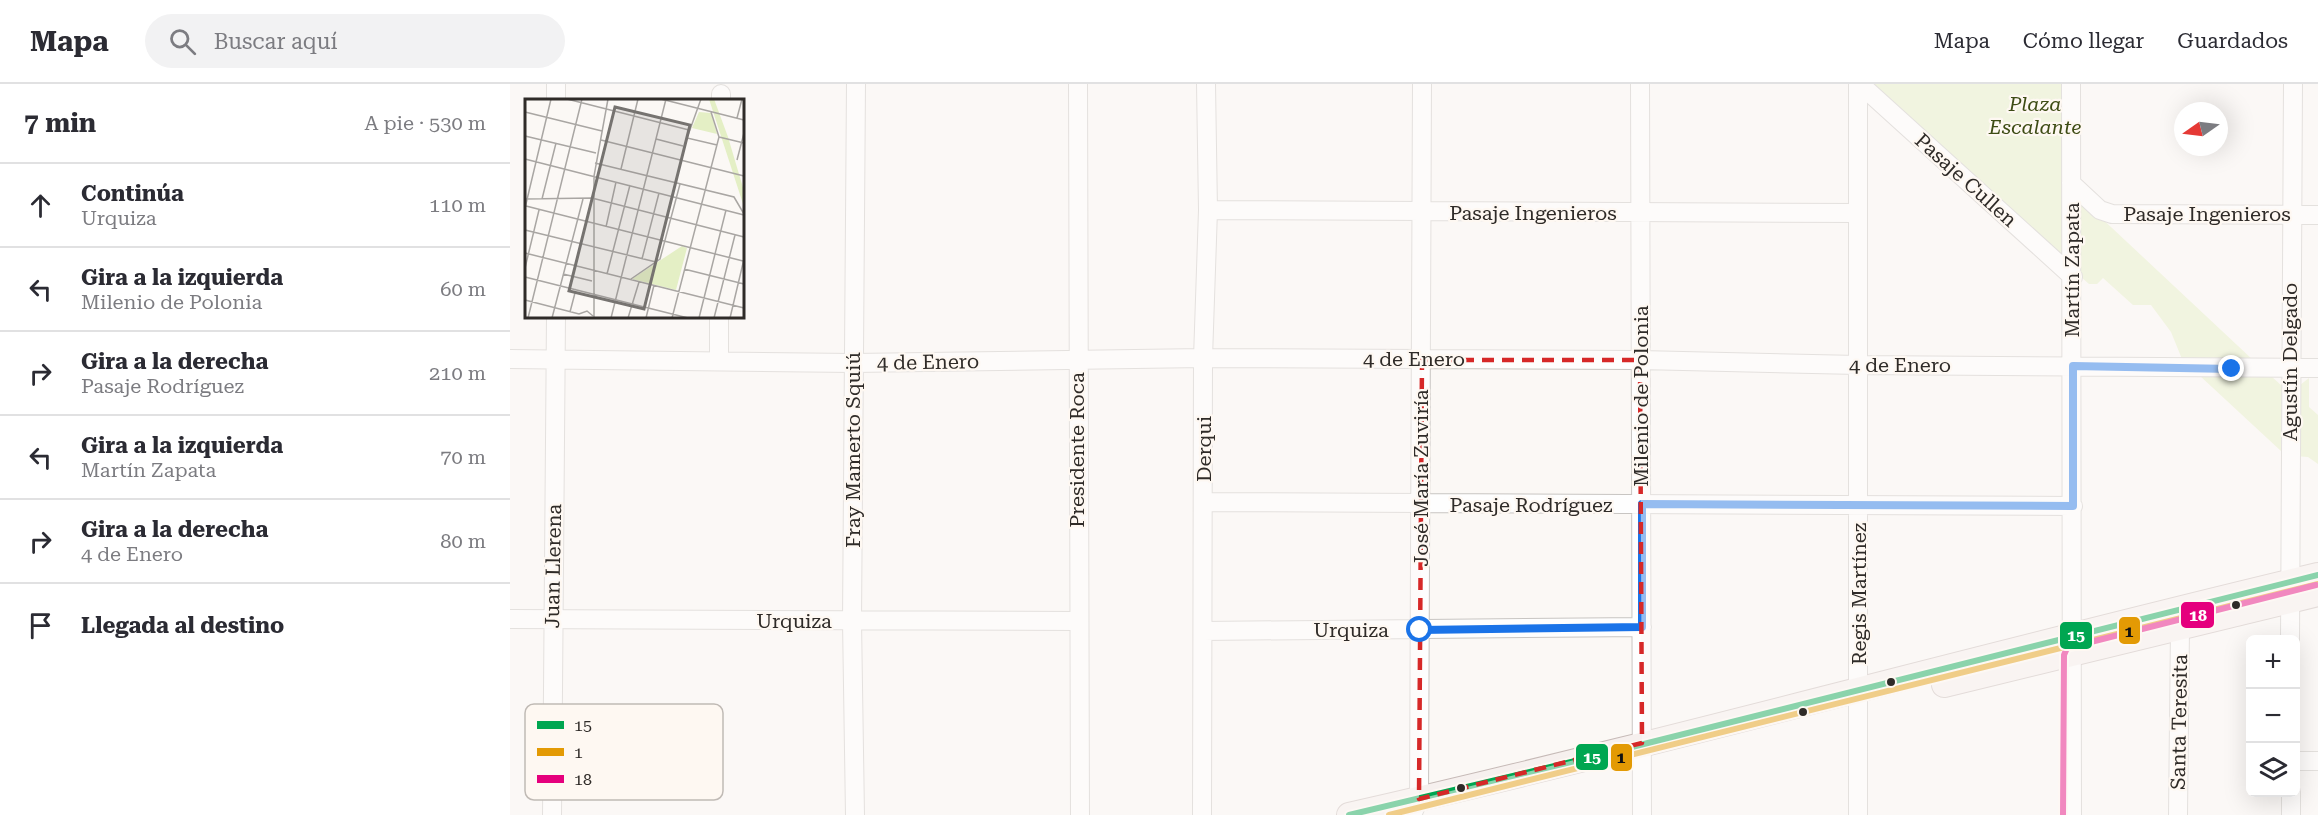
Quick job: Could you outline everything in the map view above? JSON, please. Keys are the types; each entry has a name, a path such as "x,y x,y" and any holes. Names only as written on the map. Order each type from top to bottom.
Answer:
{"main road":[{"path":"2072,645 2180,628 2290,591 2318,575"},
{"path":"1349,815 1416,810 1642,751 2290,591 2318,594"}],"street":[{"name":"Fray Mamerto Squiú","path":"855,815 852,621 856,84"},
{"name":"Presidente Roca","path":"1078,84 1080,815"},
{"name":"Derqui","path":"1202,815 1203,358 1208,210 1206,84"},
{"name":"José María Zuviría","path":"1416,810 1420,630 1422,84"},
{"name":"Milenio de Polonia","path":"1640,84 1642,815"},
{"name":"Regis Martínez","path":"1858,815 1859,84"},
{"name":"Pasaje Cullen","path":"1859,84 2073,277"},
{"name":"Martín Zapata","path":"2071,84 2072,815"},
{"name":"Agustín Delgado","path":"2290,635 2293,84"},
{"name":"Pasaje Ingenieros","path":"2071,183 2100,210 2112,214 2318,215"},
{"name":"Pasaje Ingenieros","path":"1208,210 1639,214 1858,213"},
{"name":"Juan Llerena","path":"552,704 556,318"},
{"path":"719,318 719,360"},
{"name":"4 de Enero","path":"510,359 853,363 1203,358 1640,360 1858,365 2318,368"},
{"name":"Pasaje Rodríguez","path":"1204,502 1420,505 2073,506"},
{"name":"Urquiza","path":"510,620 1078,621"},
{"name":"Urquiza","path":"1203,631 1642,627"},
{"name":"Santa Teresita","path":"2178,815 2180,628"},
{"path":"2300,761 2318,760"},
{"path":"2291,797 2291,815"}],"highlighted area":[{"path":"1422,360 1640,360 1642,743 1419,799"}],"green space":[{"name":"Plaza Escalante","path":"1866,84 2066,84 2066,263"},
{"path":"2080,198 2253,360 2182,359 2171,332 2151,305 2133,305 2103,278 2097,284 2089,284 2080,276"},
{"path":"2199,375 2271,376 2282,386 2281,451"},
{"path":"2309,378 2309,407 2318,415 2318,464 2308,457 2295,456 2295,389"}],"transit line":[{"name":"15","path":"1349,815 1592,757 2318,575"},
{"name":"1","path":"1389,815 2318,584"},
{"name":"18","path":"2063,815 2064,655 2067,648 2316,585"}],"route":[{"path":"1420,630 1642,627 1642,504 2073,506 2073,366 2232,369"}]}
